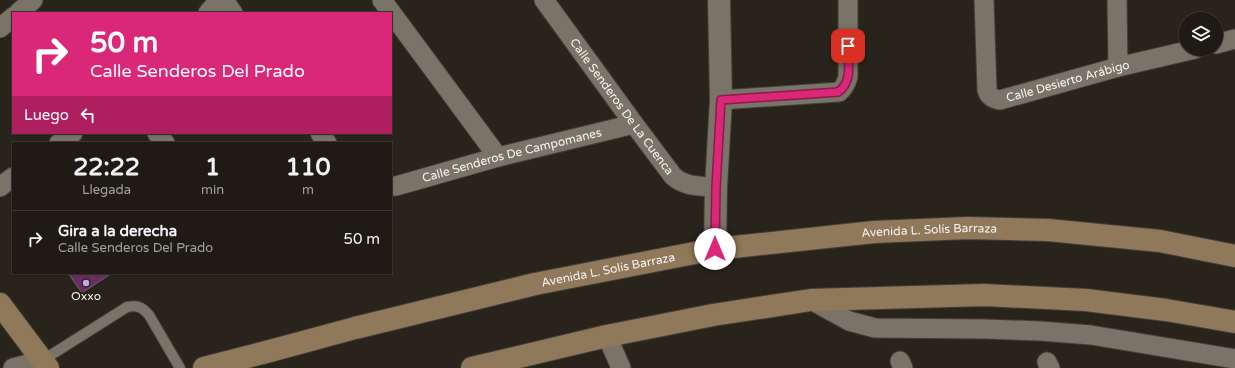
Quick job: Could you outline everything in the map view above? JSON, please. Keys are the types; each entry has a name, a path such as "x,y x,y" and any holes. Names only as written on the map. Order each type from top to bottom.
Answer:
{"main road":[{"name":"Avenida L. Solís Barraza","path":"204,368 355,328 535,284 715,249 874,232 968,228 1048,230 1160,241 1235,256"},
{"path":"472,368 606,336 713,315 811,300 984,295 1086,300 1166,310 1235,322"},
{"path":"0,304 46,364"}],"street":[{"path":"19,12 33,0"},
{"path":"209,12 219,0"},
{"path":"224,0 232,12"},
{"path":"382,0 391,12"},
{"name":"Calle Senderos De La Cuenca","path":"544,0 668,171 679,182 716,187"},
{"path":"715,249 716,187 721,100 719,0"},
{"path":"721,100 838,92 847,84 848,77 848,0"},
{"name":"Calle Desierto Arábigo","path":"984,0 987,90 988,94 992,98 1000,100 1118,67 1179,53"},
{"path":"1117,0 1118,67"},
{"path":"392,14 498,158"},
{"path":"0,28 12,18"},
{"path":"1223,42 1235,39"},
{"name":"Calle Senderos De Campomanes","path":"392,186 634,124"},
{"path":"60,142 72,134"},
{"path":"158,134 164,142"},
{"path":"0,186 12,178"},
{"path":"811,300 849,321 875,328 985,329 1091,335 1235,359"},
{"path":"606,336 621,368"},
{"path":"13,368 46,364"}],"lane":[{"path":"46,364 127,307 136,305 143,308 149,315 180,368"}],"building":[{"name":"Oxxo","path":"69,274 110,274 82,293"}],"place":[{"name":"Oxxo","path":"86,283"}],"route":[{"path":"715,249 716,187 721,100 838,92 847,84 848,46"}]}
